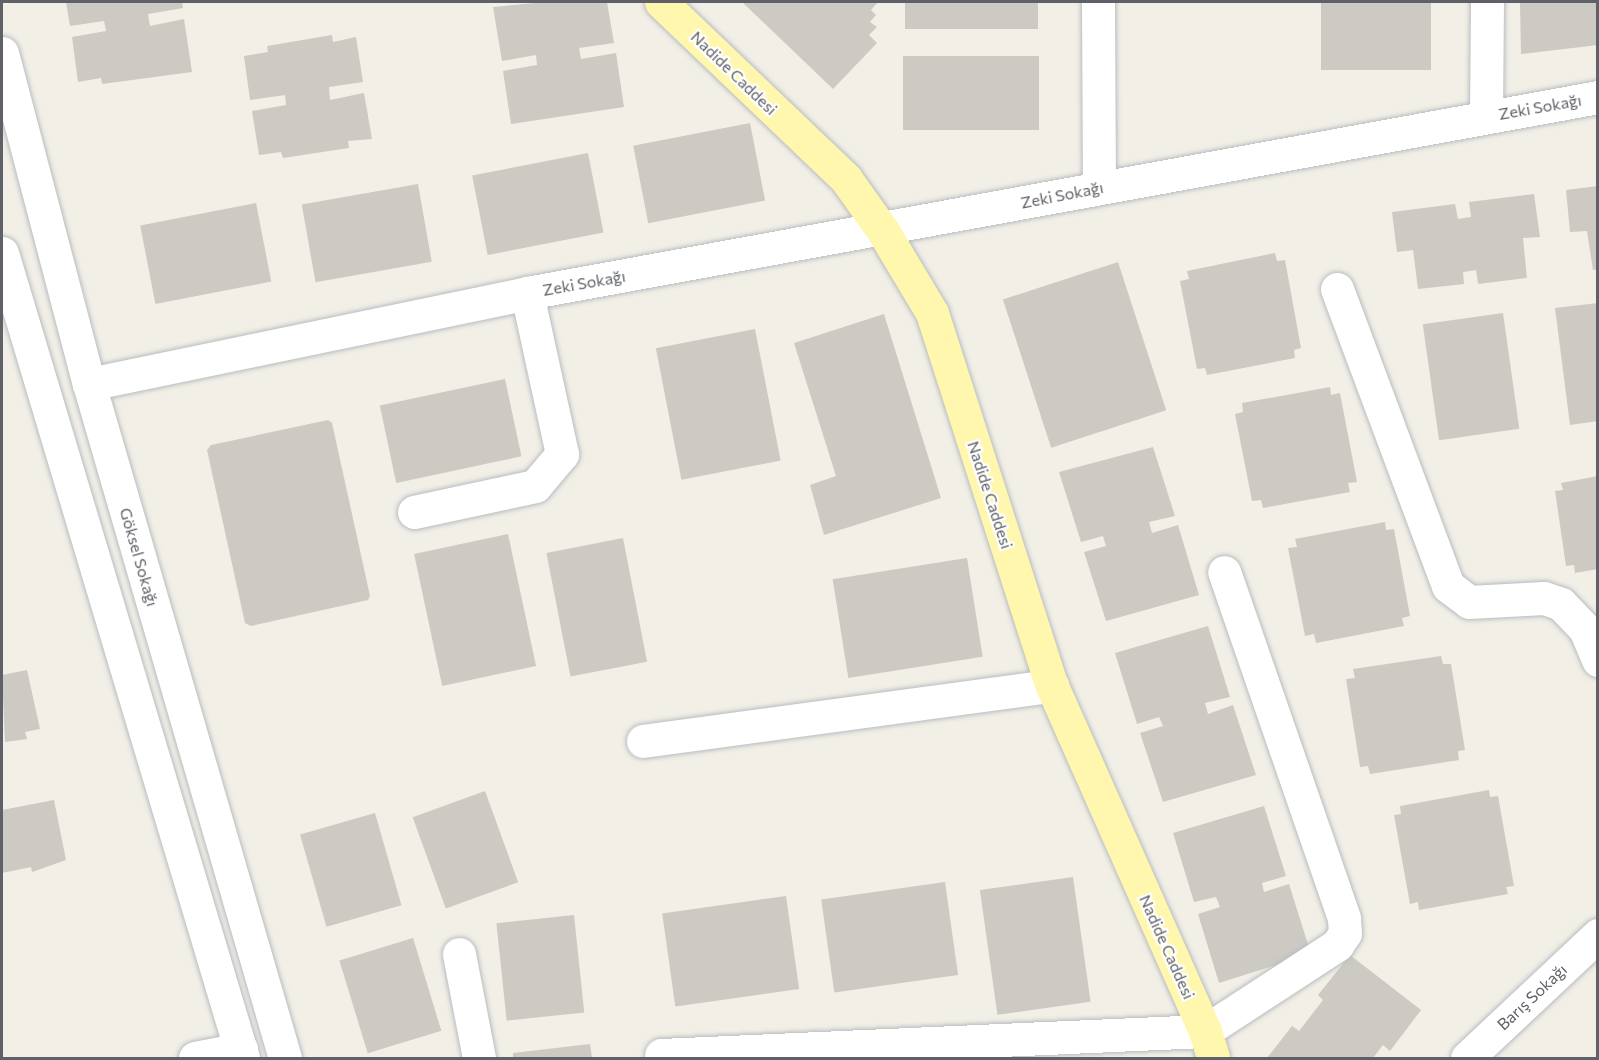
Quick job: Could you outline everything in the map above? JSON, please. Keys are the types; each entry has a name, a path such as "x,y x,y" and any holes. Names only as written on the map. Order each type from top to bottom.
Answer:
{"main road":[{"name":"Nadide Caddesi","path":"669,6 846,179 883,231 932,313 1052,686 1209,1045"}],"street":[{"path":"1098,2 1099,188"},
{"path":"1486,117 1487,2"},
{"name":"Göksel Sokağı","path":"2,53 89,384 285,1059"},
{"name":"Zeki Sokağı","path":"89,384 527,293 883,231 1099,188 1598,97"},
{"path":"2,253 8,297 242,1054 195,1059"},
{"path":"1337,289 1448,586 1469,602 1544,598 1561,604 1585,629 1598,660"},
{"name":"Zeki Sokağı","path":"414,512 535,486 562,454 527,293"},
{"path":"661,1055 1209,1045 1337,945 1345,933 1344,918 1224,572"},
{"path":"643,741 1052,686"},
{"name":"Barış Sokağı","path":"1467,1059 1598,935"},
{"path":"459,954 479,1059"}],"building":[{"path":"66,2 182,2 183,8 148,14 150,26 184,19 192,72 102,84 101,78 78,82 72,37 106,31 104,21 70,26"},
{"path":"546,2 607,2 614,43 579,48 581,59 616,53 624,107 511,124 503,71 537,65 536,55 502,61 493,7"},
{"path":"742,2 878,2 871,10 876,15 870,22 877,27 869,35 877,43 833,89"},
{"path":"905,2 1038,2 1038,29 905,29"},
{"path":"1321,2 1431,2 1431,70 1321,70"},
{"path":"1520,2 1598,2 1598,45 1521,54"},
{"path":"332,35 333,42 356,37 363,82 329,87 330,100 364,93 372,139 348,141 349,148 283,158 281,152 259,155 252,111 286,105 285,95 250,100 244,56 268,52 267,46"},
{"path":"903,56 1039,56 1039,130 903,130"},
{"path":"750,123 765,201 648,223 633,146"},
{"path":"588,153 603,233 488,255 472,176"},
{"path":"418,184 432,262 316,282 302,204"},
{"path":"1598,186 1598,269 1593,270 1587,231 1570,232 1566,190"},
{"path":"1534,194 1540,237 1523,238 1527,278 1478,284 1476,270 1463,272 1464,284 1418,289 1413,250 1397,252 1392,212 1455,204 1458,219 1471,217 1469,202"},
{"path":"256,203 271,282 155,304 140,226"},
{"path":"1275,253 1277,261 1285,260 1301,348 1294,350 1295,358 1207,375 1205,368 1197,369 1180,281 1189,279 1187,271"},
{"path":"1118,262 1166,410 1051,448 1003,299"},
{"path":"1598,303 1598,421 1570,425 1555,308"},
{"path":"1503,313 1519,429 1439,440 1423,324"},
{"path":"884,314 941,498 824,535 810,485 836,476 794,343"},
{"path":"755,329 781,461 681,480 656,348"},
{"path":"505,379 521,456 396,483 380,406"},
{"path":"1330,387 1331,395 1340,393 1357,482 1348,483 1350,492 1263,508 1261,500 1252,501 1235,414 1243,412 1242,403"},
{"path":"328,420 332,423 370,596 368,600 251,626 245,623 207,450 211,445"},
{"path":"1153,447 1175,516 1149,522 1152,533 1178,525 1199,595 1106,621 1084,552 1106,546 1103,536 1081,542 1059,472"},
{"path":"1598,476 1598,569 1575,573 1574,565 1566,566 1555,491 1563,490 1561,483"},
{"path":"1385,522 1386,530 1394,529 1410,616 1402,618 1404,626 1316,643 1314,634 1305,636 1288,548 1297,547 1295,539"},
{"path":"508,534 536,666 442,686 414,554"},
{"path":"623,538 647,662 570,677 546,553"},
{"path":"967,558 983,657 848,678 833,579"},
{"path":"1208,626 1230,697 1205,703 1208,714 1233,705 1256,775 1163,802 1140,733 1163,726 1159,717 1137,724 1115,653"},
{"path":"1441,656 1443,664 1451,664 1465,750 1458,751 1459,760 1370,774 1368,766 1360,767 1346,679 1355,678 1353,669"},
{"path":"27,670 40,729 25,732 27,739 5,742 2,675"},
{"path":"1489,790 1490,797 1498,796 1514,886 1506,887 1508,894 1419,910 1418,902 1410,904 1394,815 1401,814 1400,806"},
{"path":"485,791 518,882 446,908 413,817"},
{"path":"54,800 66,860 32,872 31,867 2,873 2,810"},
{"path":"1264,806 1286,876 1262,883 1264,892 1289,884 1311,954 1219,983 1198,914 1220,907 1216,897 1194,902 1173,833"},
{"path":"375,813 401,905 326,927 300,834"},
{"path":"1073,877 1091,1002 997,1015 980,890"},
{"path":"945,882 958,975 834,992 821,899"},
{"path":"786,896 799,989 675,1006 662,913"},
{"path":"574,915 584,1012 507,1021 496,923"},
{"path":"413,938 441,1031 368,1053 339,961"},
{"path":"1350,955 1421,1010 1390,1051 1383,1045 1373,1058 1267,1058 1292,1026 1299,1031 1323,1000 1318,995"},
{"path":"590,1044 592,1058 513,1058 513,1053"}]}
